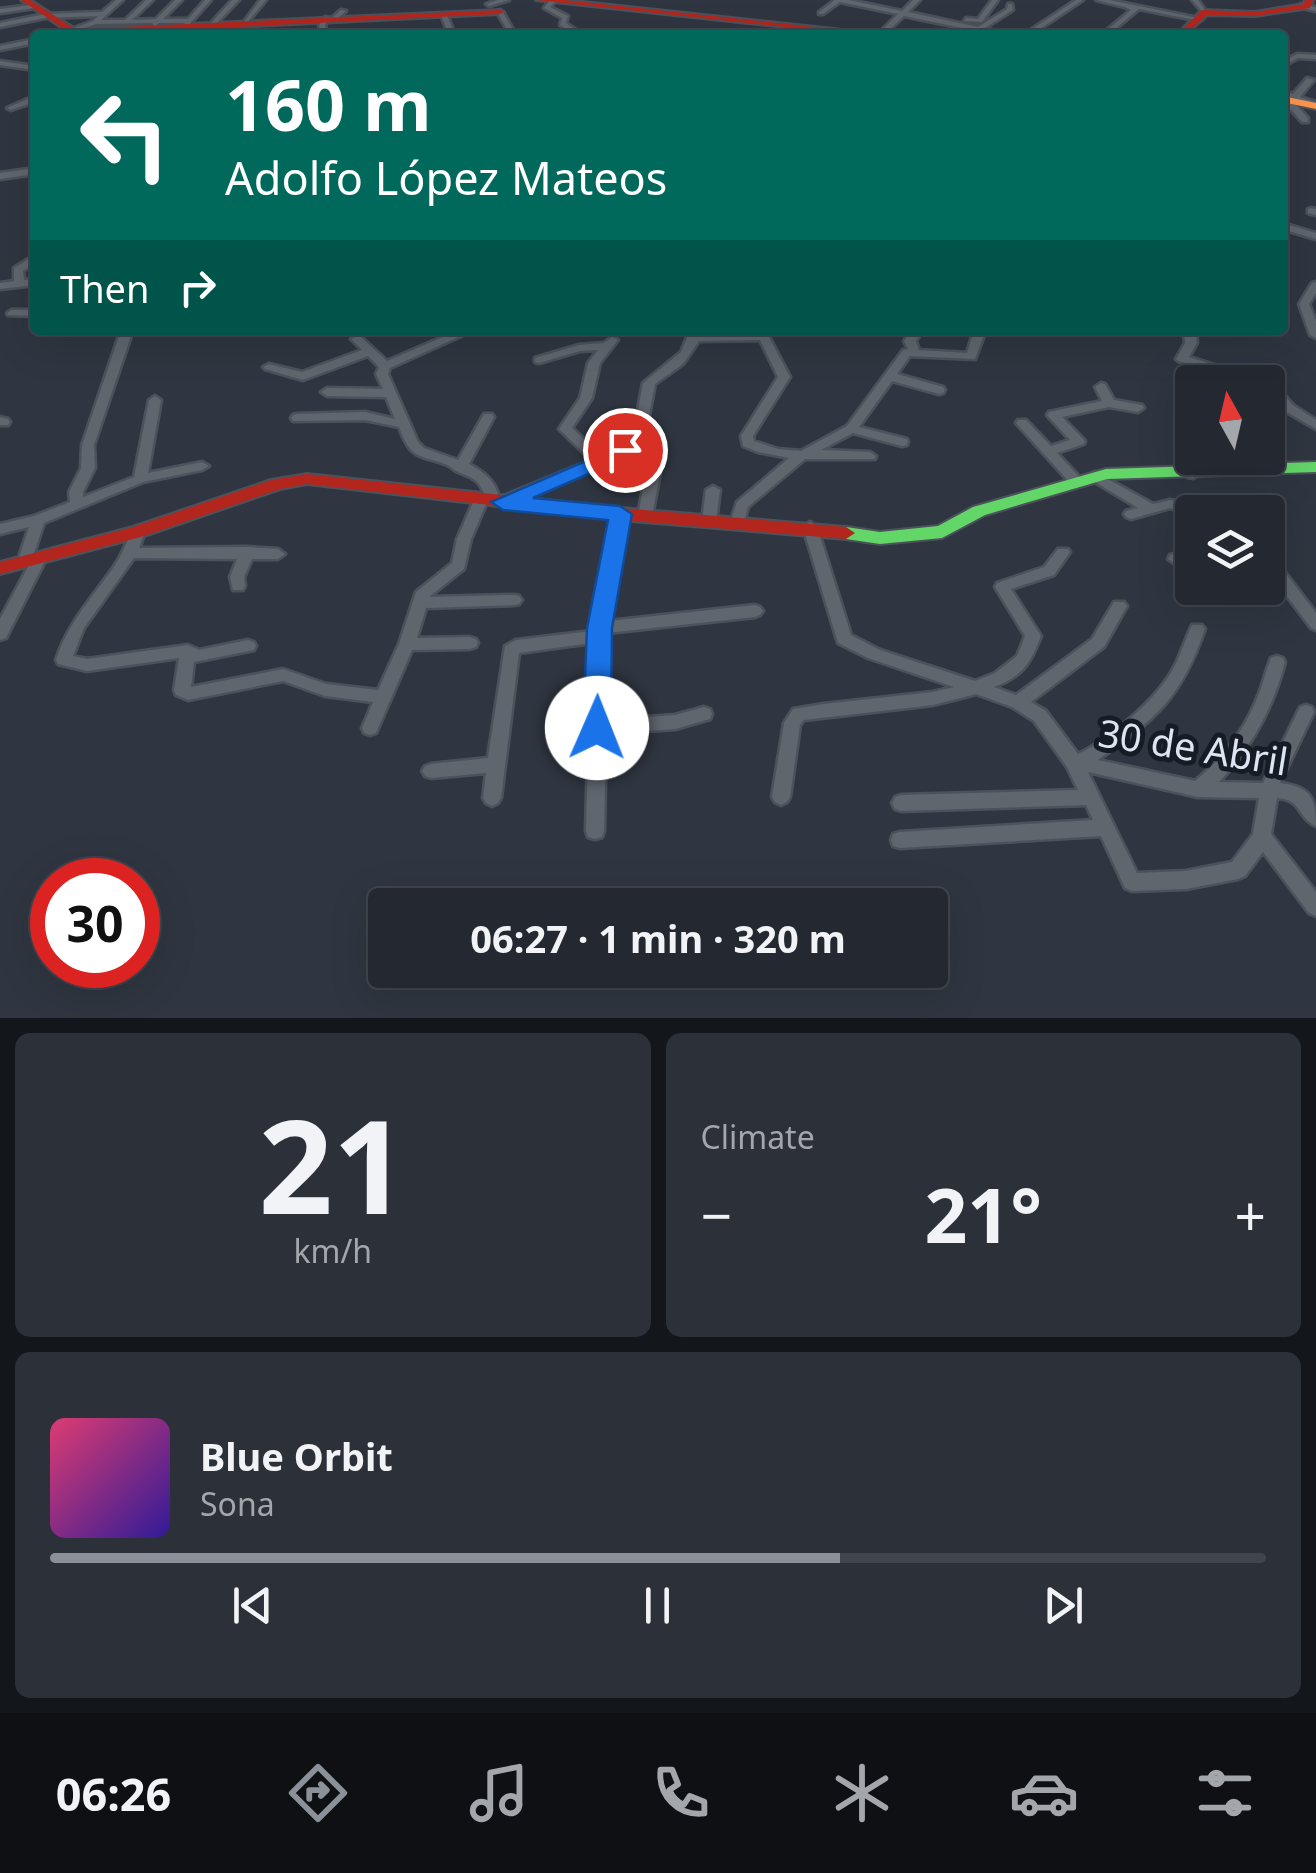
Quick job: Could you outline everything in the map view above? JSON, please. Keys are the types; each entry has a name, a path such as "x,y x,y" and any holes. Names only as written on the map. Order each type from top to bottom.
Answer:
{"street":[{"path":"76,30 95,22 120,0"},
{"path":"91,30 122,25 150,0"},
{"path":"171,26 179,0"},
{"path":"171,26 208,0"},
{"path":"213,24 236,0"},
{"path":"246,22 263,0"},
{"path":"540,0 844,30"},
{"path":"821,14 840,0 984,30"},
{"path":"868,6 876,0"},
{"path":"889,30 917,0"},
{"path":"942,22 948,17 980,20 995,0"},
{"path":"1034,30 1080,0"},
{"path":"1100,0 1169,13 1200,10 1253,17 1309,5"},
{"path":"1145,0 1169,13"},
{"path":"564,1 547,8 566,18 562,24 572,30"},
{"path":"0,3 104,14"},
{"path":"95,22 171,26 332,20 444,14 495,4 510,30"},
{"path":"1110,30 1136,10 1124,4"},
{"path":"979,29 1010,10 1010,5"},
{"path":"0,25 32,6"},
{"path":"0,12 32,6 62,30"},
{"path":"1184,30 1200,10"},
{"path":"444,14 450,30"},
{"path":"1047,22 1066,25"},
{"path":"2,48 30,42"},
{"path":"1288,61 1297,56 1316,57"},
{"path":"16,65 30,58"},
{"path":"0,63 30,67"},
{"path":"1288,91 1310,80"},
{"path":"1288,94 1312,111"},
{"path":"10,108 30,102"},
{"path":"23,160 30,166"},
{"path":"0,176 30,171"},
{"path":"1288,228 1316,236"},
{"path":"19,284 18,270 30,262"},
{"path":"0,286 30,283"},
{"path":"1316,285 1304,304 1316,334"},
{"path":"12,313 30,313"},
{"path":"76,504 76,492 88,468 88,444 126,335"},
{"path":"370,728 428,585 459,565 464,539 492,501 493,490 485,478 419,451 402,424 382,374 385,366 456,335"},
{"path":"492,501 625,450 644,415 649,382 682,360 694,335"},
{"path":"718,335 764,337 784,376 746,436 748,443 797,458 852,452 870,456"},
{"path":"914,335 910,341 914,349"},
{"path":"737,523 742,505 797,458 851,429 906,352 914,349 971,357 978,335"},
{"path":"1190,335 1191,343 1182,359 1197,365"},
{"path":"357,339 385,366"},
{"path":"539,360 608,343 594,363 586,398 565,429 600,461"},
{"path":"270,367 302,376 369,352"},
{"path":"889,376 939,390"},
{"path":"1101,386 1109,403"},
{"path":"327,392 390,393"},
{"path":"140,478 154,400"},
{"path":"1052,450 1079,441 1052,415 1109,403 1138,408"},
{"path":"1285,404 1316,425"},
{"path":"298,418 365,416 402,424"},
{"path":"460,468 488,418"},
{"path":"1022,422 1086,479 1151,509"},
{"path":"851,429 902,442"},
{"path":"646,516 655,462"},
{"path":"1285,465 1316,467"},
{"path":"0,529 38,520 140,478 202,466"},
{"path":"0,568 138,532 248,493 307,479 620,514 810,527 880,538 942,532 979,511 1086,479 1175,468"},
{"path":"709,521 713,490"},
{"path":"1132,514 1175,505"},
{"path":"595,831 599,632 620,514"},
{"path":"0,634 31,561 38,520"},
{"name":"30 de Abril","path":"810,527 844,639 874,654 1018,702 1040,716 1074,762 1198,790 1287,790 1302,799 1316,818"},
{"path":"138,532 132,554 69,636 64,660 87,665 188,651 197,657 248,646"},
{"path":"238,586 236,577 247,552"},
{"path":"781,797 792,723 799,714 922,702 993,682 1032,646 1033,636 1002,588 1049,571 1063,552"},
{"path":"132,554 278,554"},
{"path":"1285,583 1310,610 1316,624"},
{"path":"422,602 514,600"},
{"path":"1018,702 1098,643 1118,606"},
{"path":"492,798 512,650 599,632 755,611"},
{"path":"1197,629 1184,671 1162,703 1088,758 1074,762 1132,882 1186,880 1238,870 1264,839 1269,790 1306,712"},
{"path":"407,644 470,643"},
{"path":"188,651 182,690 188,694 282,674 324,690 381,697"},
{"path":"1198,790 1238,749 1272,687 1278,662"},
{"path":"597,728 675,722 704,714"},
{"path":"431,771 494,766"},
{"path":"902,803 1089,796"},
{"path":"900,840 1104,828"},
{"path":"1264,839 1316,906"}],"traffic: fast":[{"path":"846,533 880,538 942,532 979,511 1106,474 1316,467"}],"traffic: slow":[{"path":"1288,100 1316,106"}],"traffic: jam":[{"path":"25,0 70,30"},
{"path":"540,0 836,30"},
{"path":"1185,30 1205,12 1255,14 1307,6 1309,0"},
{"path":"116,30 500,12"},
{"path":"0,568 138,532 277,484 307,479 620,514 846,533"}],"route":[{"path":"597,728 600,628 620,514 503,502 625,450"}]}
